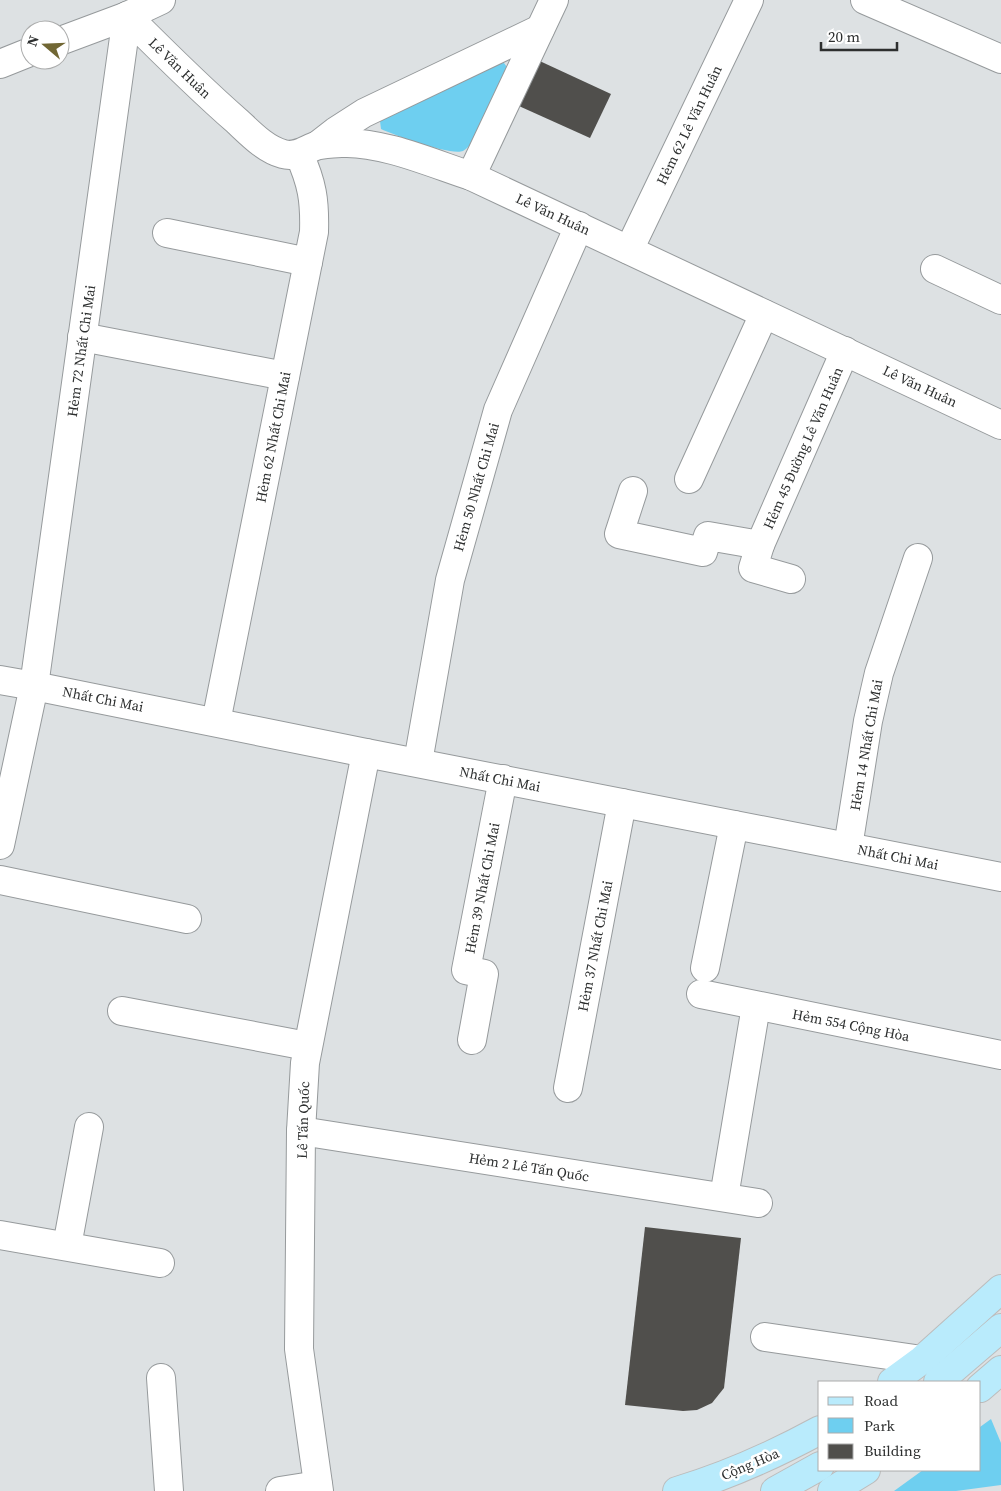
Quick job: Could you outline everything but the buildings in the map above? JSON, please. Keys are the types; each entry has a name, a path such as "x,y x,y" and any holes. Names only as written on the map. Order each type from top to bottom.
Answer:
{"main road":[{"path":"893,1381 922,1360 1001,1289"},
{"path":"939,1381 1001,1328"},
{"name":"Cộng Hòa","path":"677,1491 724,1476 759,1461 818,1431"},
{"path":"775,1491 818,1467"},
{"path":"832,1491 864,1471"}],"street":[{"path":"70,37 127,16 161,0"},
{"path":"471,176 554,0"},
{"name":"Hẻm 62 Lê Văn Huân","path":"629,250 749,0"},
{"path":"865,0 1001,59"},
{"name":"Lê Văn Huân","path":"127,16 217,104 274,151 286,155 344,143 376,147 471,176 1001,425"},
{"name":"Hẻm 72 Nhất Chi Mai","path":"0,845 34,686 127,16"},
{"path":"309,150 364,113 540,29"},
{"path":"0,64 20,56"},
{"name":"Hẻm 62 Nhất Chi Mai","path":"216,722 314,232 314,194 309,175 309,150"},
{"name":"Hẻm 50 Nhất Chi Mai","path":"418,762 450,580 498,410 579,226"},
{"path":"167,233 308,262"},
{"path":"935,269 1001,300"},
{"path":"689,479 764,314"},
{"path":"82,337 285,376"},
{"name":"Hẻm 45 Đường Lê Văn Huân","path":"791,579 753,568 760,545 845,351"},
{"name":"Hẻm 45 Đường Lê Văn Huân","path":"633,491 619,534 703,552 708,536 760,545"},
{"name":"Hẻm 14 Nhất Chi Mai","path":"848,847 870,711 880,673 918,558"},
{"name":"Nhất Chi Mai","path":"0,680 1001,877"},
{"name":"Lê Tấn Quốc","path":"319,1488 299,1349 301,1131 307,1046 366,753"},
{"name":"Hẻm 39 Nhất Chi Mai","path":"472,1040 484,974 466,970 503,779"},
{"name":"Hẻm 37 Nhất Chi Mai","path":"568,1088 622,803"},
{"name":"Hẻm 554 Cộng Hòa","path":"734,824 703,981 756,1006 1001,1055"},
{"path":"0,880 187,919"},
{"path":"724,1197 756,1006"},
{"path":"122,1011 307,1046"},
{"path":"68,1246 89,1127"},
{"name":"Hẻm 2 Lê Tấn Quốc","path":"301,1131 758,1203"},
{"path":"0,1234 160,1262"},
{"path":"765,1337 922,1360"},
{"path":"161,1378 169,1491"},
{"path":"280,1491 319,1488"}],"green space":[{"path":"504,63 509,70 495,101 475,138 463,151 447,151 435,148 381,129 380,121 495,64"},
{"path":"991,1419 1001,1443 1001,1485 956,1491 894,1491 922,1471 981,1471 981,1426"}]}
